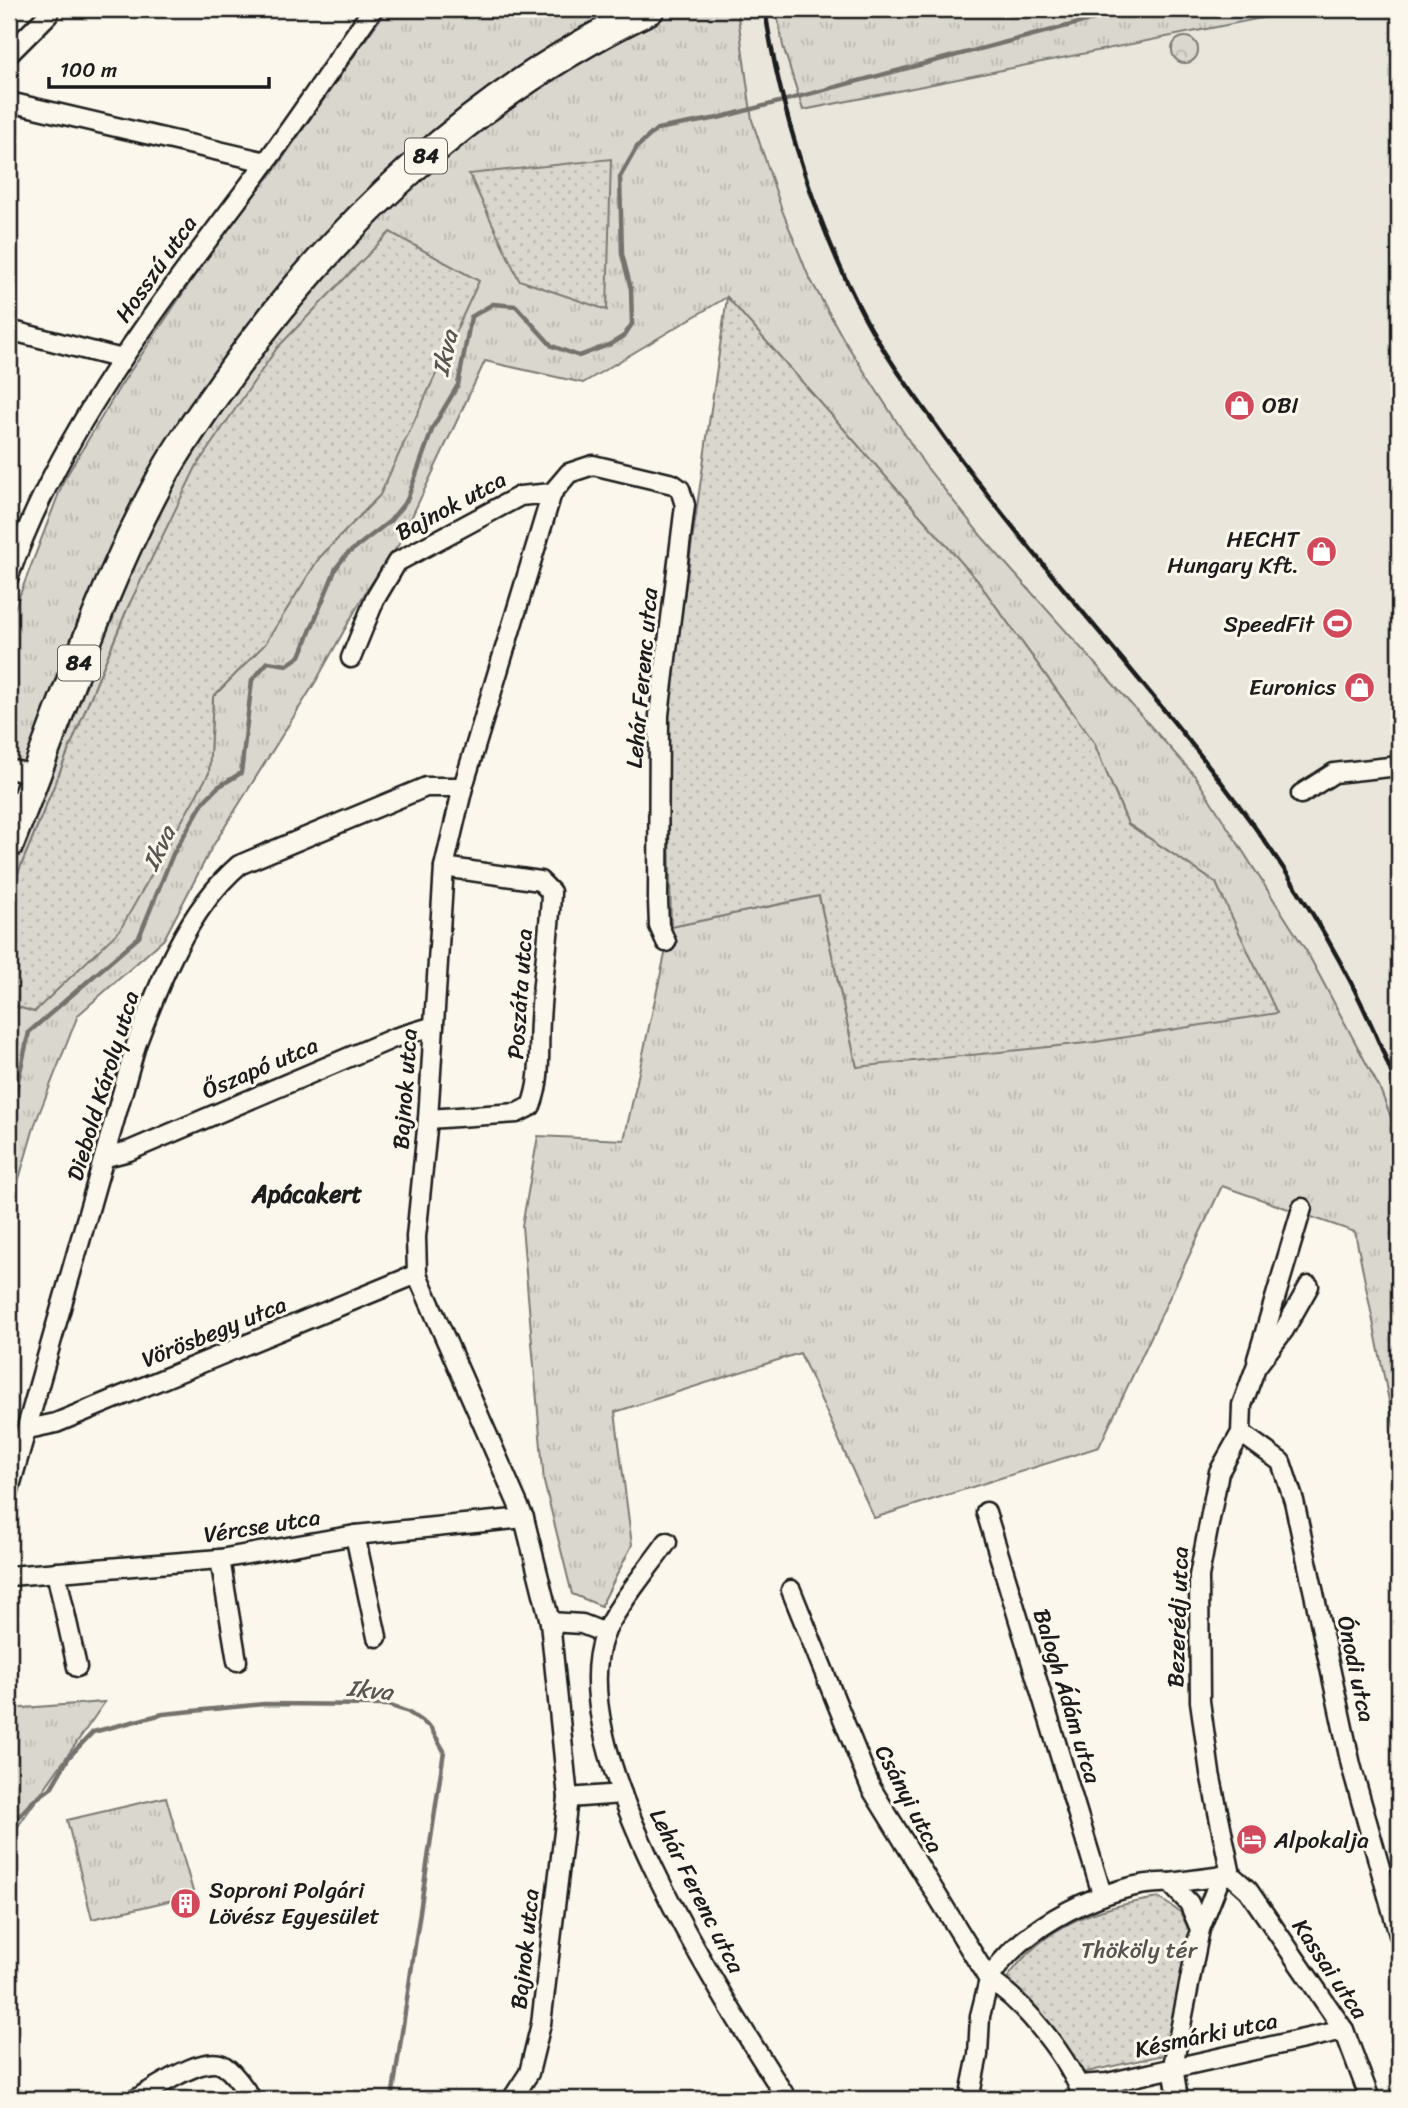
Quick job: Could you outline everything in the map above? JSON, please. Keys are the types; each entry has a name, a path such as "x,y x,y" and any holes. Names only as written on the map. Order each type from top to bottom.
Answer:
{"main road":[{"name":"84","path":"9,844 125,553 162,476 209,403 284,300 354,222 474,117 532,77 650,9"}],"street":[{"path":"9,54 48,15 50,9"},
{"name":"Hosszú utca","path":"9,576 13,548 122,359 266,162 373,9"},
{"path":"9,102 266,162"},
{"path":"9,330 122,359"},
{"name":"Lehár Ferenc utca","path":"552,493 569,473 593,466 613,468 673,484 680,489 685,505 659,715 657,873 659,926 666,943"},
{"name":"Bajnok utca","path":"351,658 375,599 397,562 520,496 552,493 463,787 444,867 428,1119 416,1237 417,1274 524,1518 550,1622 568,1798 539,2038 529,2073 512,2099"},
{"path":"1301,794 1334,773 1399,766"},
{"path":"9,769 36,775"},
{"name":"Diebold Károly utca","path":"9,1490 136,1045 153,998 191,926 221,881 239,865 426,786 463,787"},
{"name":"Poszáta utca","path":"428,1119 517,1113 531,1106 538,1089 540,1021 551,911 551,892 540,881 444,867"},
{"name":"Őszapó utca","path":"106,1157 129,1151 394,1038 434,1026"},
{"name":"Bezerédj utca","path":"1226,1875 1200,1701 1199,1576 1208,1516 1219,1472 1241,1433 1242,1405 1256,1367 1302,1208"},
{"name":"Vörösbegy utca","path":"28,1429 56,1423 417,1274"},
{"name":"Bezerédj utca","path":"1256,1367 1284,1330 1309,1286"},
{"name":"Ónodi utca","path":"1241,1433 1281,1462 1294,1501 1351,1765 1399,1935"},
{"name":"Balogh Ádám utca","path":"986,1512 1102,1894"},
{"name":"Vércse utca","path":"9,1576 220,1559 355,1535 524,1518"},
{"path":"355,1535 377,1637"},
{"name":"Lehár Ferenc utca","path":"667,1542 605,1633 596,1673 599,1710 622,1794 659,1881 737,2021 787,2099"},
{"path":"220,1559 237,1661"},
{"path":"56,1572 77,1667"},
{"name":"Csányi utca","path":"791,1590 871,1788 989,1980"},
{"path":"550,1622 582,1624 605,1633"},
{"path":"568,1798 622,1794"},
{"path":"969,2099 978,2055 980,2016 989,1980 998,1964 1043,1927 1102,1894 1124,1887 1226,1875"},
{"path":"1178,2099 1172,2066 1200,1928 1226,1875"},
{"name":"Kassai utca","path":"1226,1875 1248,1891 1344,2030 1370,2099"},
{"path":"1170,1883 1189,1903 1200,1928"},
{"path":"989,1980 1017,2002 1082,2092"},
{"name":"Késmárki utca","path":"1082,2092 1172,2066 1344,2030"},
{"path":"136,2099 190,2069 210,2062 223,2065 252,2099"}],"shaded area":[{"path":"737,9 776,9 783,46 804,109 1306,9 1399,9 1399,1138 1380,1089 1307,952 1195,776 983,539 924,464 844,340 808,275 782,210 752,120"}],"green space":[{"path":"387,9 737,9 752,120 782,210 808,275 844,340 924,464 983,538 1195,776 1307,952 1380,1089 1399,1138 1399,1425 1394,1426 1355,1232 1222,1186 1099,1447 874,1518 800,1353 615,1412 632,1545 601,1606 572,1594 544,1482 522,1226 538,1136 624,1140 671,927 819,896 857,1067 1216,883 1128,824 1093,741 977,580 727,297 583,383 485,361 399,544 365,593 316,681 211,849 164,939 78,1015 35,1124 9,1213 9,1004 35,1012 209,773 213,697 265,644 319,558 380,495 128,607 9,895 9,623 64,480 119,388 239,210 271,175"},
{"path":"776,9 1306,9 803,110 783,46"},
{"path":"1185,37 1194,41 1198,50 1194,59 1185,63 1176,59 1172,50 1176,41"},
{"path":"611,159 607,310 519,280 469,174"},
{"path":"390,232 479,281 380,495 319,558 265,644 213,697 209,773 120,930 34,1012 9,1004 9,895 128,607 197,465 277,348"},
{"path":"727,297 977,580 1093,741 1128,824 1216,883 1277,1013 1095,1042 857,1067 819,896 671,927 667,717"},
{"path":"105,1702 9,1839 9,1709"},
{"path":"166,1797 194,1895 92,1919 67,1820"},
{"name":"Thököly tér","path":"1159,1898 1180,1912 1191,1934 1164,2055 1082,2073 1008,1977 1039,1944 1074,1921 1114,1907"}],"waterway":[{"name":"Ikva","path":"9,1121 29,1032 139,937 173,854 204,801 218,787 241,773 252,680 268,662 287,665 300,656 336,568 346,555 390,521 407,500 433,427 458,385 471,317 493,304 516,306 552,346 579,356 611,344 624,336 632,324 631,289 622,254 620,177 637,147 657,129 718,118 1132,9"},
{"name":"Ikva","path":"9,1827 32,1802 51,1788 69,1757 93,1732 163,1714 264,1704 388,1705 408,1712 430,1727 444,1751 392,2099"}],"railway":[{"path":"765,9 790,127 816,207 865,318 912,392 1003,515 1195,749 1256,829 1312,912 1360,1000 1399,1094"}],"place":[{"name":"OBI","path":"1239,405"},
{"name":"HECHT Hungary Kft.","path":"1322,552"},
{"name":"SpeedFit","path":"1337,624"},
{"name":"Euronics","path":"1359,687"},
{"name":"Alpokalja","path":"1251,1840"},
{"name":"Soproni Polgári Lövész Egyesület","path":"186,1903"}],"district":[{"name":"Apácakert","path":"307,1194"}]}
